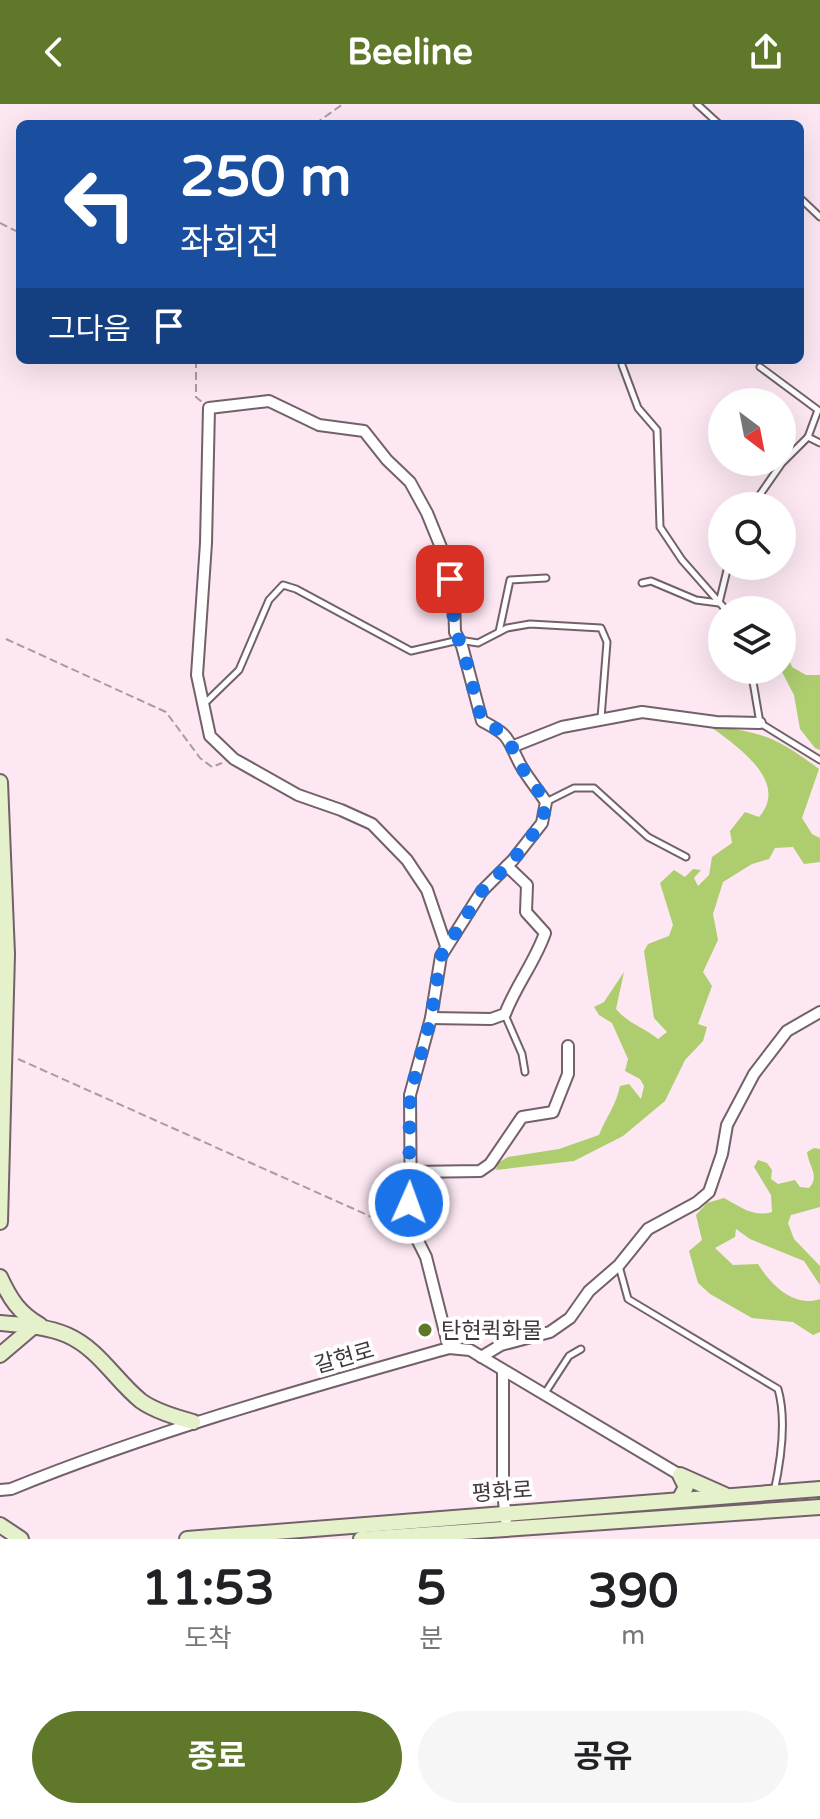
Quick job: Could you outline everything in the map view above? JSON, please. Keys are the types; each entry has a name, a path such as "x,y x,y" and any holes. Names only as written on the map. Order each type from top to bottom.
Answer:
{"main road":[{"path":"0,782 7,954 0,1222"},
{"path":"0,1277 12,1302 38,1327"},
{"path":"0,1323 38,1327 68,1336 94,1352 120,1382 144,1403 193,1422"},
{"path":"0,1355 38,1327"},
{"path":"680,1475 729,1497"},
{"path":"679,1500 686,1487 680,1475"},
{"name":"평화로","path":"187,1539 820,1489"},
{"name":"평화로","path":"361,1539 507,1534 820,1507"},
{"path":"0,1525 21,1539"}],"street":[{"path":"446,946 427,890 407,860 372,824 298,795 234,759 210,736 197,675 206,543 209,408 269,401 319,425 364,431 410,482 427,513 447,562 454,596 455,632 482,721 503,732 514,746 519,763 546,802 542,823 482,891 441,956 431,1018 410,1095 411,1227 426,1257 449,1348 470,1350 680,1475"},
{"path":"514,746 562,727 642,712 716,722 760,723"},
{"path":"431,1018 491,1019 505,1014 515,987 537,955 545,933 526,912 527,885 507,866"},
{"path":"481,1357 501,1345 550,1332 570,1318 589,1291 619,1265 648,1229 696,1203 709,1192 722,1154 727,1125 754,1074 787,1031 820,1012"},
{"path":"411,1172 480,1171 490,1164 522,1117 553,1112 568,1074 568,1046"},
{"name":"갈현로","path":"0,1490 11,1489 94,1455 193,1422 449,1348"},
{"path":"503,1371 507,1534"}],"lane":[{"path":"697,104 715,120"},
{"path":"804,202 820,217"},
{"path":"622,365 638,408 657,430 660,527 682,560 713,596"},
{"path":"760,367 818,410 808,437 782,463 762,492"},
{"path":"808,437 820,443"},
{"path":"498,633 510,580 546,578"},
{"path":"642,583 651,581 696,600 708,602"},
{"path":"202,706 239,670 269,600 283,585 296,589 411,651 459,640 478,643 498,633 530,624 601,628 607,642 601,718"},
{"path":"753,684 760,723 820,760"},
{"path":"546,802 574,788 594,788 648,837 686,857"},
{"path":"505,1014 522,1054 525,1072"},
{"path":"619,1265 628,1299 778,1389 784,1408 780,1433 782,1446 773,1493"},
{"path":"544,1393 569,1356 581,1349"}],"path":[{"path":"321,120 343,104"},
{"path":"196,364 196,397 209,408"},
{"path":"6,639 166,712 200,758 212,767 234,759"},
{"path":"18,1059 416,1237"}],"green space":[{"path":"796,669 806,675 820,675 820,750 800,729 794,695 788,684 796,684"},
{"path":"708,725 768,738 791,749 819,769 802,818 812,834 820,838 820,862 804,864 793,847 775,848 769,859 752,864 723,882 713,914 718,940 703,972 712,986 698,1024 707,1027 703,1041 685,1060 665,1101 623,1136 574,1161 496,1170 498,1163 508,1157 559,1149 599,1135 620,1086 629,1084 641,1099 644,1086 640,1079 625,1071 628,1059 612,1023 599,1015 594,1007 604,1002 624,972 616,1009 658,1039 667,1032 654,1018 644,951 648,944 669,936 673,925 660,883 674,870 685,877 693,869 701,870 694,878 698,886 709,875 712,857 732,843 730,831 745,812 759,817 767,803 768,790 764,777 755,765"},
{"path":"820,1149 820,1207 791,1215 788,1223 794,1239 820,1266 820,1285 804,1261 750,1239 736,1229 735,1237 715,1248 733,1265 758,1264 776,1287 792,1297 810,1301 820,1299 820,1332 813,1335 793,1322 752,1318 710,1294 698,1283 689,1251 702,1240 696,1215 707,1203 724,1198 753,1212 772,1212 771,1195 754,1167 758,1160 767,1163 772,1170 771,1179 778,1184 795,1180 800,1187 809,1188 814,1175 807,1152"}],"place":[{"name":"탄현퀵화물","path":"425,1330"}],"route":[{"path":"409,1203 410,1095 431,1018 441,956 482,891 513,860 542,823 546,802 519,763 514,746 503,732 482,721 462,646 455,632 450,579"}]}
